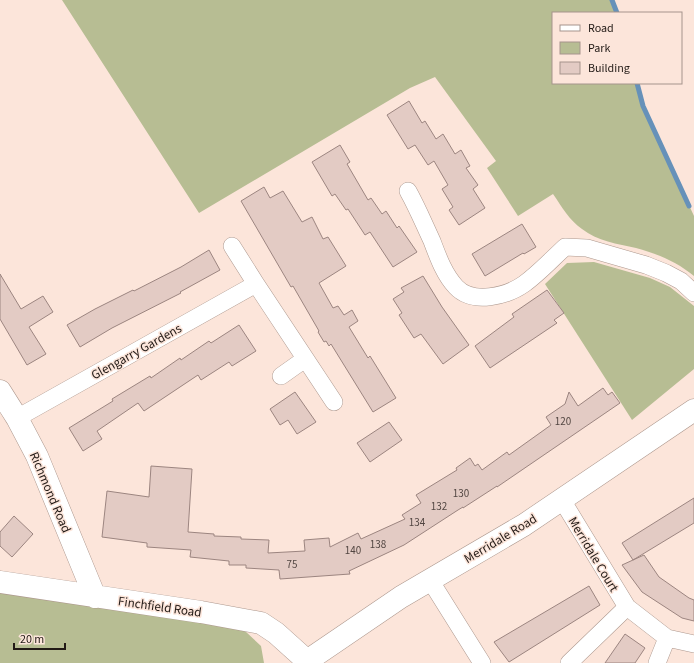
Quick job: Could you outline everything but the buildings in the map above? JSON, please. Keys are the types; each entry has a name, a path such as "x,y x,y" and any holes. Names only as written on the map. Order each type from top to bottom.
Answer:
{"street":[{"path":"408,191 418,210 444,271 457,288 468,294 479,297 494,297 510,292 524,284 565,247 587,248 646,265 681,281 694,292"},
{"path":"232,246 334,402"},
{"name":"Glengarry Gardens","path":"17,418 256,284"},
{"path":"281,376 305,359"},
{"name":"Richmond Road","path":"0,391 17,418 37,456 95,597"},
{"name":"Merridale Road","path":"305,662 400,597 524,525 694,410"},
{"name":"Merridale Court","path":"562,500 627,608 667,638 694,644"},
{"path":"430,580 482,663"},
{"name":"Finchfield Road","path":"0,582 200,612 261,623 276,633 305,662"},
{"path":"569,663 627,608"},
{"path":"657,663 667,638"}],"green space":[{"path":"62,0 612,0 617,12 552,12 552,84 637,84 643,106 694,216 694,276 660,256 636,248 608,242 588,233 569,217 553,194 518,216 487,168 496,161 435,77 410,88 199,213"},
{"path":"594,262 650,278 670,287 694,306 694,369 632,420 545,284 567,263"},
{"path":"0,587 245,631 261,646 264,663 0,663"}],"waterway":[{"path":"612,0 617,12"},
{"path":"637,84 643,106 689,206"}]}
